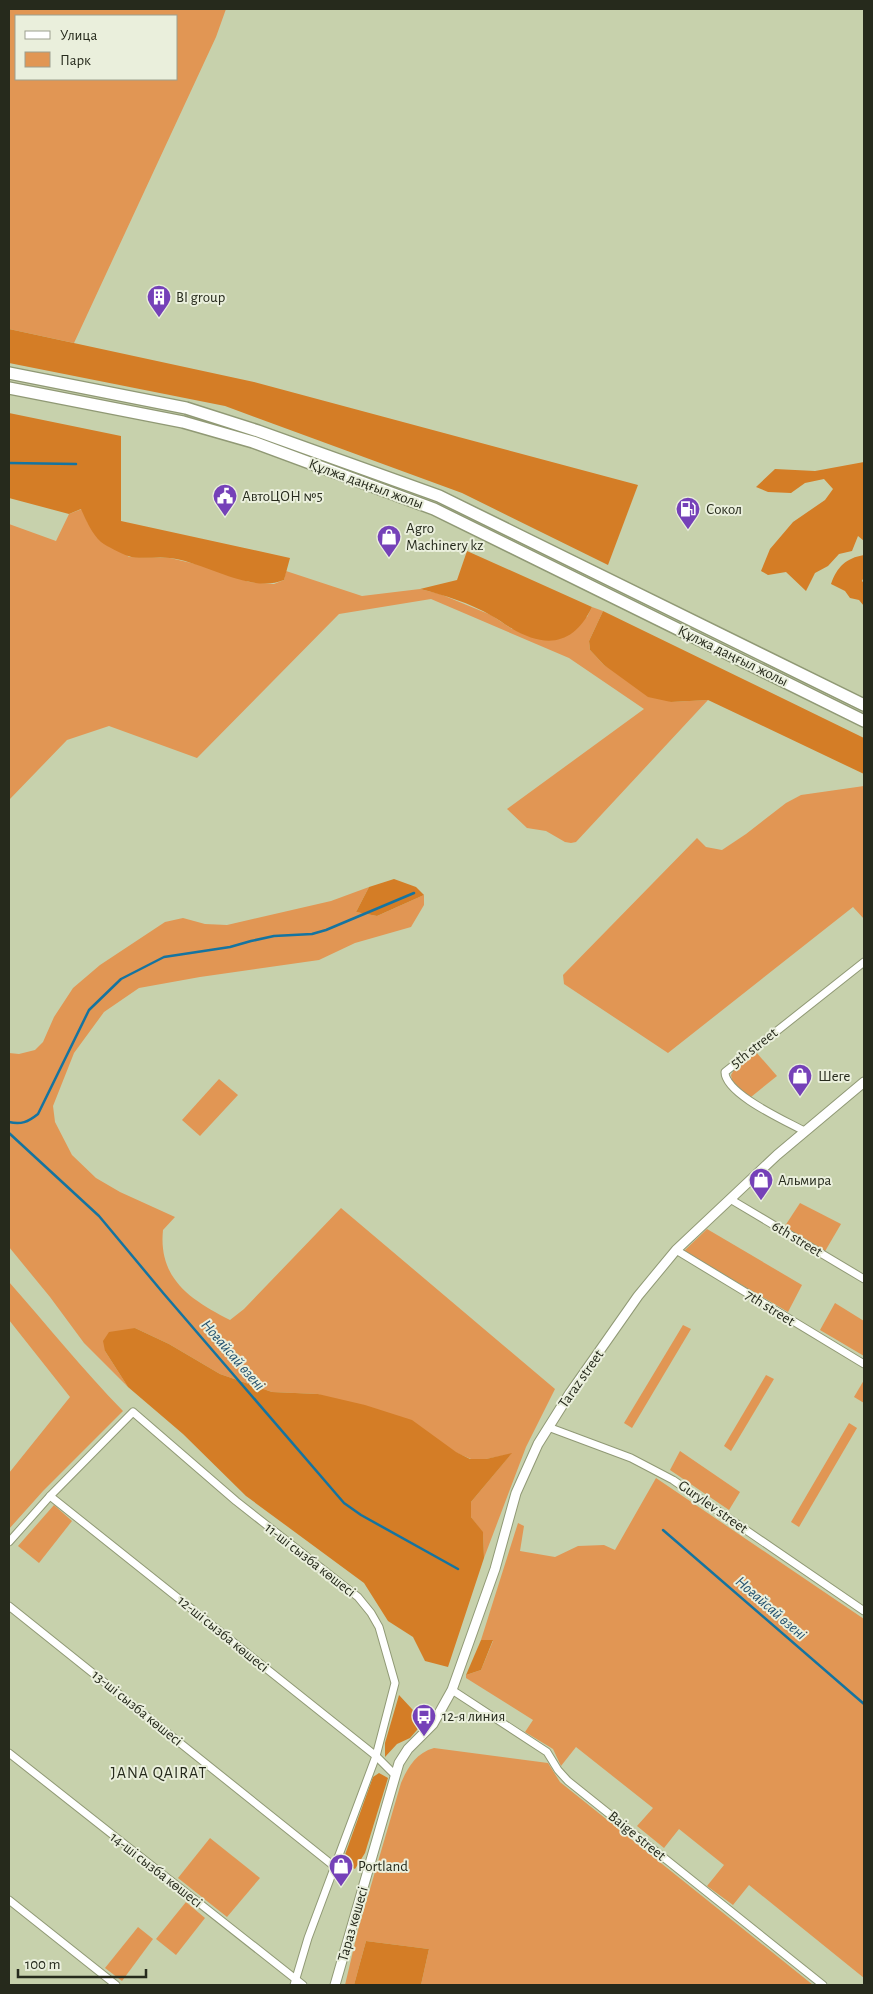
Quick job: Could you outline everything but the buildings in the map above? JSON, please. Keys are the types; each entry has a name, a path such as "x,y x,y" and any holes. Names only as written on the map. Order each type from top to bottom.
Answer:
{"main road":[{"name":"Құлжа даңғыл жолы","path":"9,373 186,408 258,431 439,496 864,705"},
{"name":"Құлжа даңғыл жолы","path":"9,388 183,422 253,442 434,509 864,721"}],"street":[{"name":"5th street","path":"804,1131 738,1093 726,1080 725,1072 864,962"},
{"name":"Taraz street","path":"452,1690 495,1569 516,1493 532,1456 548,1427 642,1291 676,1250 804,1131 864,1082"},
{"name":"6th street","path":"730,1199 864,1279"},
{"name":"7th street","path":"676,1250 864,1364"},
{"name":"11-ші сызба көшесі","path":"50,1496 133,1412 236,1501 358,1597 371,1613 379,1628 395,1683 376,1756 308,1938 295,1983"},
{"name":"Gurylev street","path":"548,1427 631,1458 673,1480 864,1612"},
{"path":"9,1542 50,1496"},
{"name":"12-ші сызба көшесі","path":"50,1496 376,1756 395,1775"},
{"name":"13-ші сызба көшесі","path":"9,1606 335,1867"},
{"name":"Тараз көшесі","path":"335,1985 395,1775 403,1756 433,1724 452,1690"},
{"name":"Baige street","path":"452,1690 547,1752 558,1770 568,1781 823,1985"},
{"name":"14-ші сызба көшесі","path":"9,1754 295,1983 303,1985"},
{"path":"9,1900 116,1985"}],"green space":[{"path":"9,9 226,9 216,37 74,343 9,329"},
{"path":"82,509 88,523 129,557 170,558 204,566 249,582 274,584 284,580 286,571 362,596 420,589 440,594 491,615 512,629 587,617 592,607 603,611 589,641 590,650 604,665 671,702 708,700 576,842 565,842 546,831 527,828 507,809 644,709 569,658 431,599 339,614 197,758 109,726 67,740 9,800 9,524 56,541 69,514"},
{"path":"864,786 864,919 853,907 668,1053 564,984 563,975 697,838 706,847 722,850 786,803 801,795"},
{"path":"369,887 356,912 377,916 424,895 424,905 411,927 355,943 319,960 139,988 104,1012 74,1053 53,1106 55,1122 72,1155 96,1178 120,1192 175,1217 163,1230 163,1247 166,1262 172,1275 190,1296 230,1320 244,1309 341,1208 555,1389 526,1447 484,1558 483,1533 471,1517 471,1502 511,1454 486,1459 471,1459 318,1394 272,1392 220,1374 169,1344 135,1328 105,1351 128,1387 84,1343 50,1297 9,1247 9,1053 19,1054 35,1050 43,1042 54,1017 73,988 100,965 165,922 183,918 205,924 227,925 331,901"},
{"path":"756,1052 777,1076 751,1097 735,1085 731,1075 734,1070"},
{"path":"219,1079 238,1095 200,1136 182,1120"},
{"path":"800,1203 841,1224 824,1253 783,1229"},
{"path":"707,1229 802,1285 788,1312 684,1251"},
{"path":"9,1282 79,1364 123,1411 43,1491 9,1529 9,1473 70,1397 9,1320"},
{"path":"835,1303 864,1321 864,1356 820,1330"},
{"path":"683,1325 691,1329 632,1428 624,1423"},
{"path":"766,1375 774,1379 731,1451 724,1446"},
{"path":"864,1380 864,1403 854,1397"},
{"path":"849,1423 857,1428 799,1527 791,1522"},
{"path":"680,1451 740,1492 729,1510 670,1470"},
{"path":"656,1478 864,1619 864,1978 749,1885 733,1905 707,1886 724,1865 679,1829 664,1848 637,1826 653,1808 576,1747 561,1766 553,1749 525,1732 533,1720 466,1678 466,1675 481,1670 493,1641 481,1640 518,1523 524,1526 520,1551 555,1557 578,1546 604,1545 615,1550"},
{"path":"54,1505 72,1521 39,1563 18,1546"},
{"path":"434,1748 548,1763 560,1782 813,1985 421,1985 429,1949 366,1941 354,1985 345,1985 358,1930 401,1783 413,1761 422,1753"},
{"path":"210,1838 260,1878 227,1917 178,1878"},
{"path":"186,1902 205,1918 176,1955 156,1939"},
{"path":"138,1927 153,1939 122,1981 105,1968"}],"shaded area":[{"path":"9,329 254,382 638,485 608,565 462,493 225,406 9,363"},
{"path":"9,413 121,436 121,521 290,558 284,580 271,583 257,583 227,576 184,561 128,556 114,550 98,539 81,509 69,514 9,498"},
{"path":"864,462 864,541 858,536 852,551 839,554 828,566 815,573 806,591 786,572 768,575 761,571 770,549 793,522 825,500 833,489 824,479 805,483 791,493 768,492 756,487 775,469 815,471"},
{"path":"467,551 592,607 585,620 568,636 558,640 547,641 524,635 484,611 466,603 420,589 457,580"},
{"path":"864,555 864,577 862,581 864,583 864,606 859,600 850,598 845,591 831,584 843,564 852,558"},
{"path":"603,611 864,738 864,774 708,700 671,702 648,697 604,665 590,650 589,641"},
{"path":"394,879 416,887 424,895 377,916 356,912 369,887"},
{"path":"135,1328 169,1344 220,1374 272,1392 318,1394 365,1405 412,1420 456,1452 470,1459 486,1459 512,1453 471,1502 471,1517 483,1532 484,1558 448,1667 425,1661 413,1637 388,1621 364,1583 246,1496 183,1434 128,1387 105,1351 103,1341 109,1332"},
{"path":"481,1640 493,1640 481,1670 466,1675"},
{"path":"399,1695 424,1722 410,1738 397,1744 385,1757 385,1743"},
{"path":"379,1773 388,1778 365,1853 355,1869 342,1863 373,1777"},
{"path":"366,1941 429,1949 421,1985 354,1985"}],"waterway":[{"path":"9,463 76,464"},
{"path":"9,1122 24,1122 38,1114 89,1010 121,979 164,957 230,947 274,936 312,934 326,930 414,893"},
{"name":"Ноғайсай өзені","path":"9,1133 99,1216 344,1503 361,1515 458,1569"},
{"name":"Ноғайсай өзені","path":"663,1530 864,1704"}],"place":[{"name":"BI group","path":"159,318"},
{"name":"АвтоЦОН №5","path":"225,517"},
{"name":"Сокол","path":"688,530"},
{"name":"Agro Machinery kz","path":"389,558"},
{"name":"Шеге","path":"800,1097"},
{"name":"Альмира","path":"761,1201"},
{"name":"12-я линия","path":"424,1737"},
{"name":"Portland","path":"341,1887"}],"district":[{"name":"JANA QAIRAT","path":"159,1773"}]}
